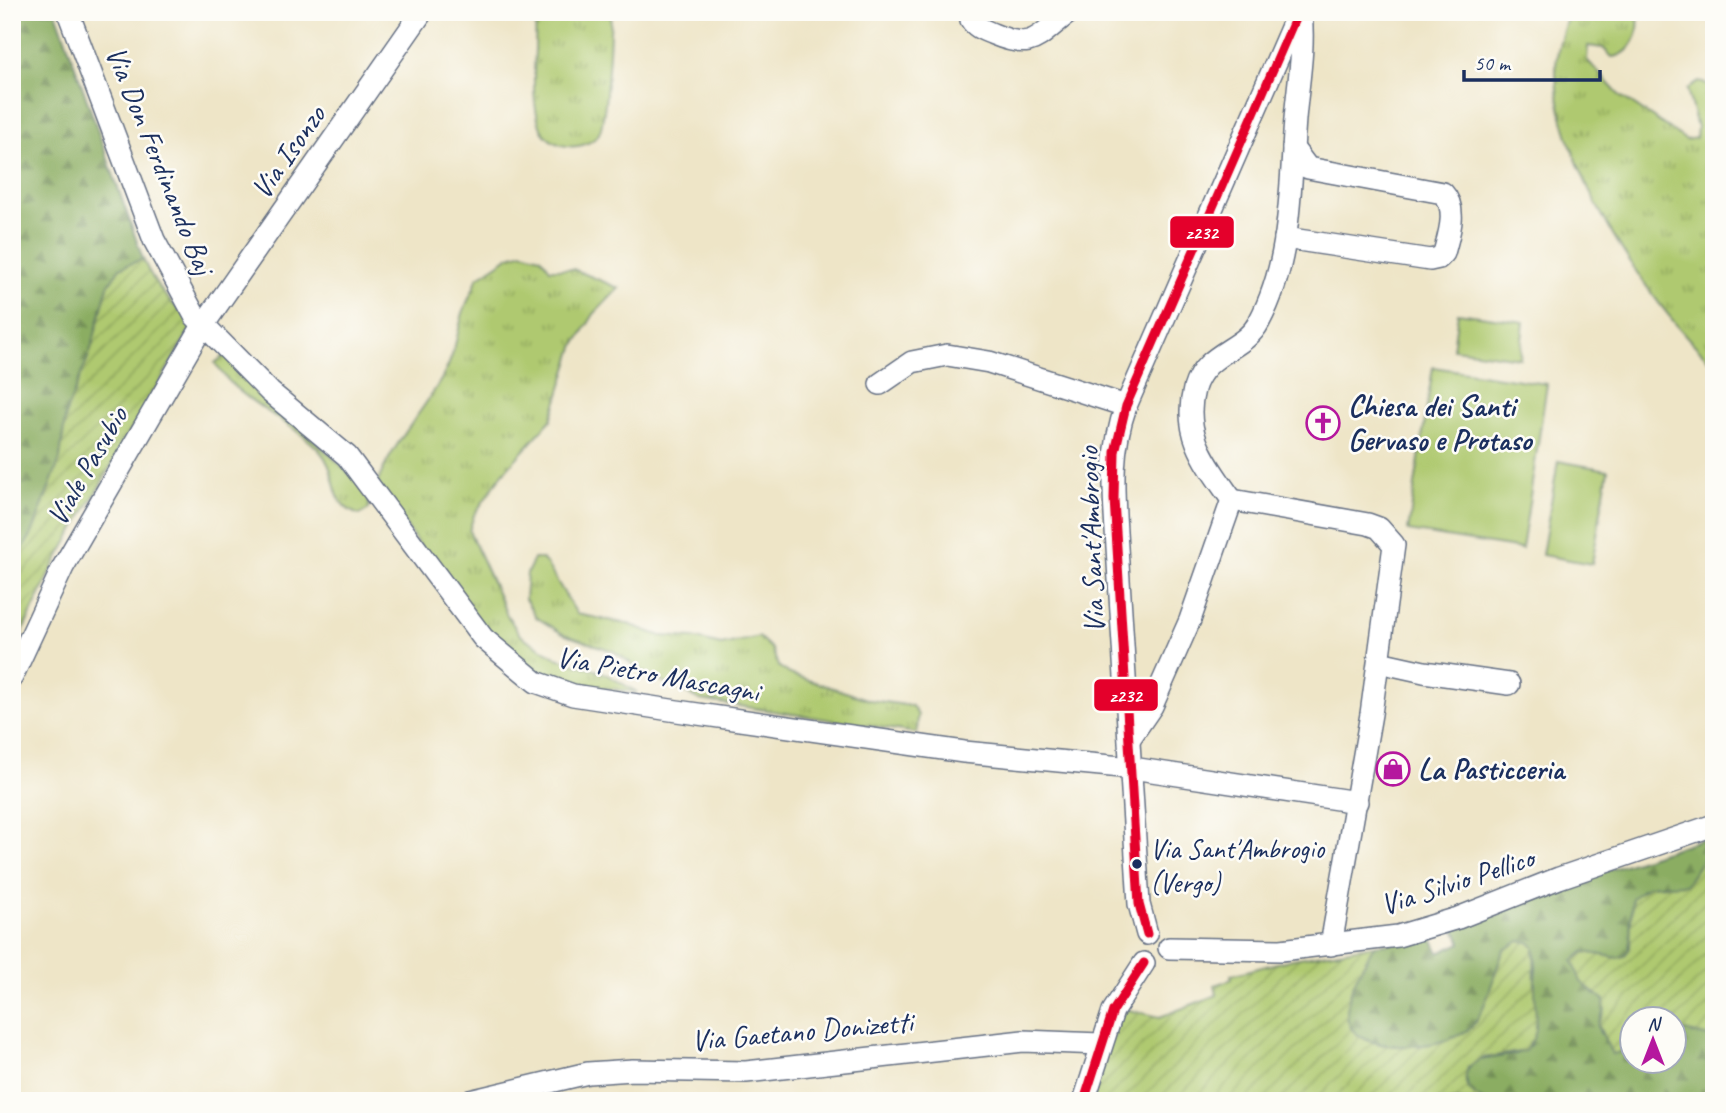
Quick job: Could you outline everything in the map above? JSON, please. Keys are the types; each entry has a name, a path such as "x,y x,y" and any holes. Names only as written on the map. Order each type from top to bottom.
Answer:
{"street":[{"name":"Via Don Ferdinando Baj","path":"68,12 154,240 184,300 202,327"},
{"name":"Via Isonzo","path":"202,327 422,12"},
{"path":"973,12 971,20 974,26 1012,42 1027,44 1070,12"},
{"path":"1300,12 1303,45 1285,238 1259,322 1252,333 1210,360 1194,388 1190,427 1198,452 1232,500 1368,524 1387,534 1394,545 1394,564 1357,802 1331,945"},
{"name":"Via Sant'Ambrogio","path":"1147,934 1139,904 1112,470 1115,438 1126,406 1300,12"},
{"path":"1285,238 1430,260 1439,258 1444,253 1452,212 1450,200 1443,193 1308,169 1293,148"},
{"name":"Viale Pasubio","path":"12,677 63,567 202,327"},
{"name":"Via Pietro Mascagni","path":"202,327 270,392 347,456 483,638 536,682 573,695 770,724 964,752 1132,768 1357,802"},
{"path":"880,384 912,362 947,355 989,362 1126,406"},
{"path":"1130,738 1152,706 1190,620 1232,500"},
{"path":"1379,662 1424,672 1509,684"},
{"name":"Via Silvio Pellico","path":"1169,948 1233,952 1331,945 1427,928 1662,841 1714,825"},
{"path":"1147,934 1162,936 1169,948 1167,956 1160,963 1144,962 1136,950 1139,940 1147,934"},
{"path":"1084,1101 1101,1044 1119,998 1144,962"},
{"name":"Via Gaetano Donizetti","path":"470,1101 588,1073 633,1070 746,1072 1011,1042 1101,1044"}],"green space":[{"path":"12,12 56,12 143,259 120,268 108,286 90,353 66,413 60,459 32,534 21,553 12,552"},
{"path":"535,12 611,12 604,114 598,135 584,145 557,144 540,126 536,113 534,84"},
{"path":"1569,12 1637,12 1637,34 1625,52 1612,57 1603,48 1588,46 1587,60 1618,94 1686,140 1696,138 1697,127 1687,89 1699,82 1714,86 1714,364 1661,306 1634,269 1588,187 1571,145 1560,106 1556,62"},
{"path":"523,252 541,257 550,269 573,269 619,288 594,314 574,347 551,420 503,473 474,515 469,531 507,615 520,635 557,658 602,672 637,692 565,681 542,673 518,659 494,639 450,589 377,484 397,445 448,366 463,313 477,278 510,256"},
{"path":"143,259 164,294 194,323 55,563 12,654 12,552 21,552 32,534 60,459 66,413 90,353 108,286 120,268"},
{"path":"1458,313 1524,322 1520,358 1453,349"},
{"path":"225,355 368,491 369,509 359,515 342,503 326,459 319,450 293,428 250,400 225,377 215,363"},
{"path":"1433,367 1547,384 1522,549 1408,531"},
{"path":"1558,461 1608,470 1592,564 1542,555"},
{"path":"534,559 542,559 546,563 577,614 628,624 661,636 693,638 721,645 759,637 772,649 778,666 790,674 870,700 912,706 918,715 917,733 700,700 648,675 613,651 563,634 536,617 525,599 527,573"},
{"path":"1714,835 1714,843 1686,884 1653,886 1639,892 1631,908 1626,956 1618,958 1584,952 1595,994 1601,996 1606,1005 1598,1026 1600,1033 1618,1044 1618,1074 1688,1074 1688,1032 1714,1038 1714,1093 1658,1101 1484,1101 1469,1092 1465,1074 1474,1061 1516,1054 1530,1046 1536,967 1534,947 1504,950 1478,1017 1463,1034 1447,1040 1407,1046 1369,1041 1355,1033 1348,1021 1348,1002 1359,972 1374,945 1432,938 1439,953 1461,943 1455,929 1492,912 1495,916 1538,894"},
{"path":"1714,843 1714,869 1706,896 1714,909 1714,1038 1688,1032 1688,1004 1618,1004 1618,1053 1612,1054 1598,1025 1605,1010 1604,1000 1581,982 1573,961 1584,952 1618,958 1625,956 1630,948 1632,898 1649,886 1686,884"},
{"path":"1520,941 1529,942 1534,947 1536,1029 1525,1051 1483,1058 1468,1067 1466,1084 1474,1095 1484,1101 1087,1101 1120,1008 1160,1017 1217,995 1215,985 1232,979 1231,975 1293,959 1374,945 1351,992 1348,1021 1355,1033 1369,1041 1387,1045 1428,1044 1463,1034 1473,1025 1483,1008 1504,950"}],"transit line":[{"name":"z232","path":"1147,934 1139,904 1114,499 1115,452 1126,406 1298,12"},
{"name":"z232","path":"1084,1101 1113,1011 1144,963"}],"place":[{"name":"Chiesa dei Santi Gervaso e Protaso","path":"1323,423"},
{"name":"La Pasticceria","path":"1393,769"},
{"name":"Via Sant'Ambrogio (Vergo)","path":"1137,864"}]}
